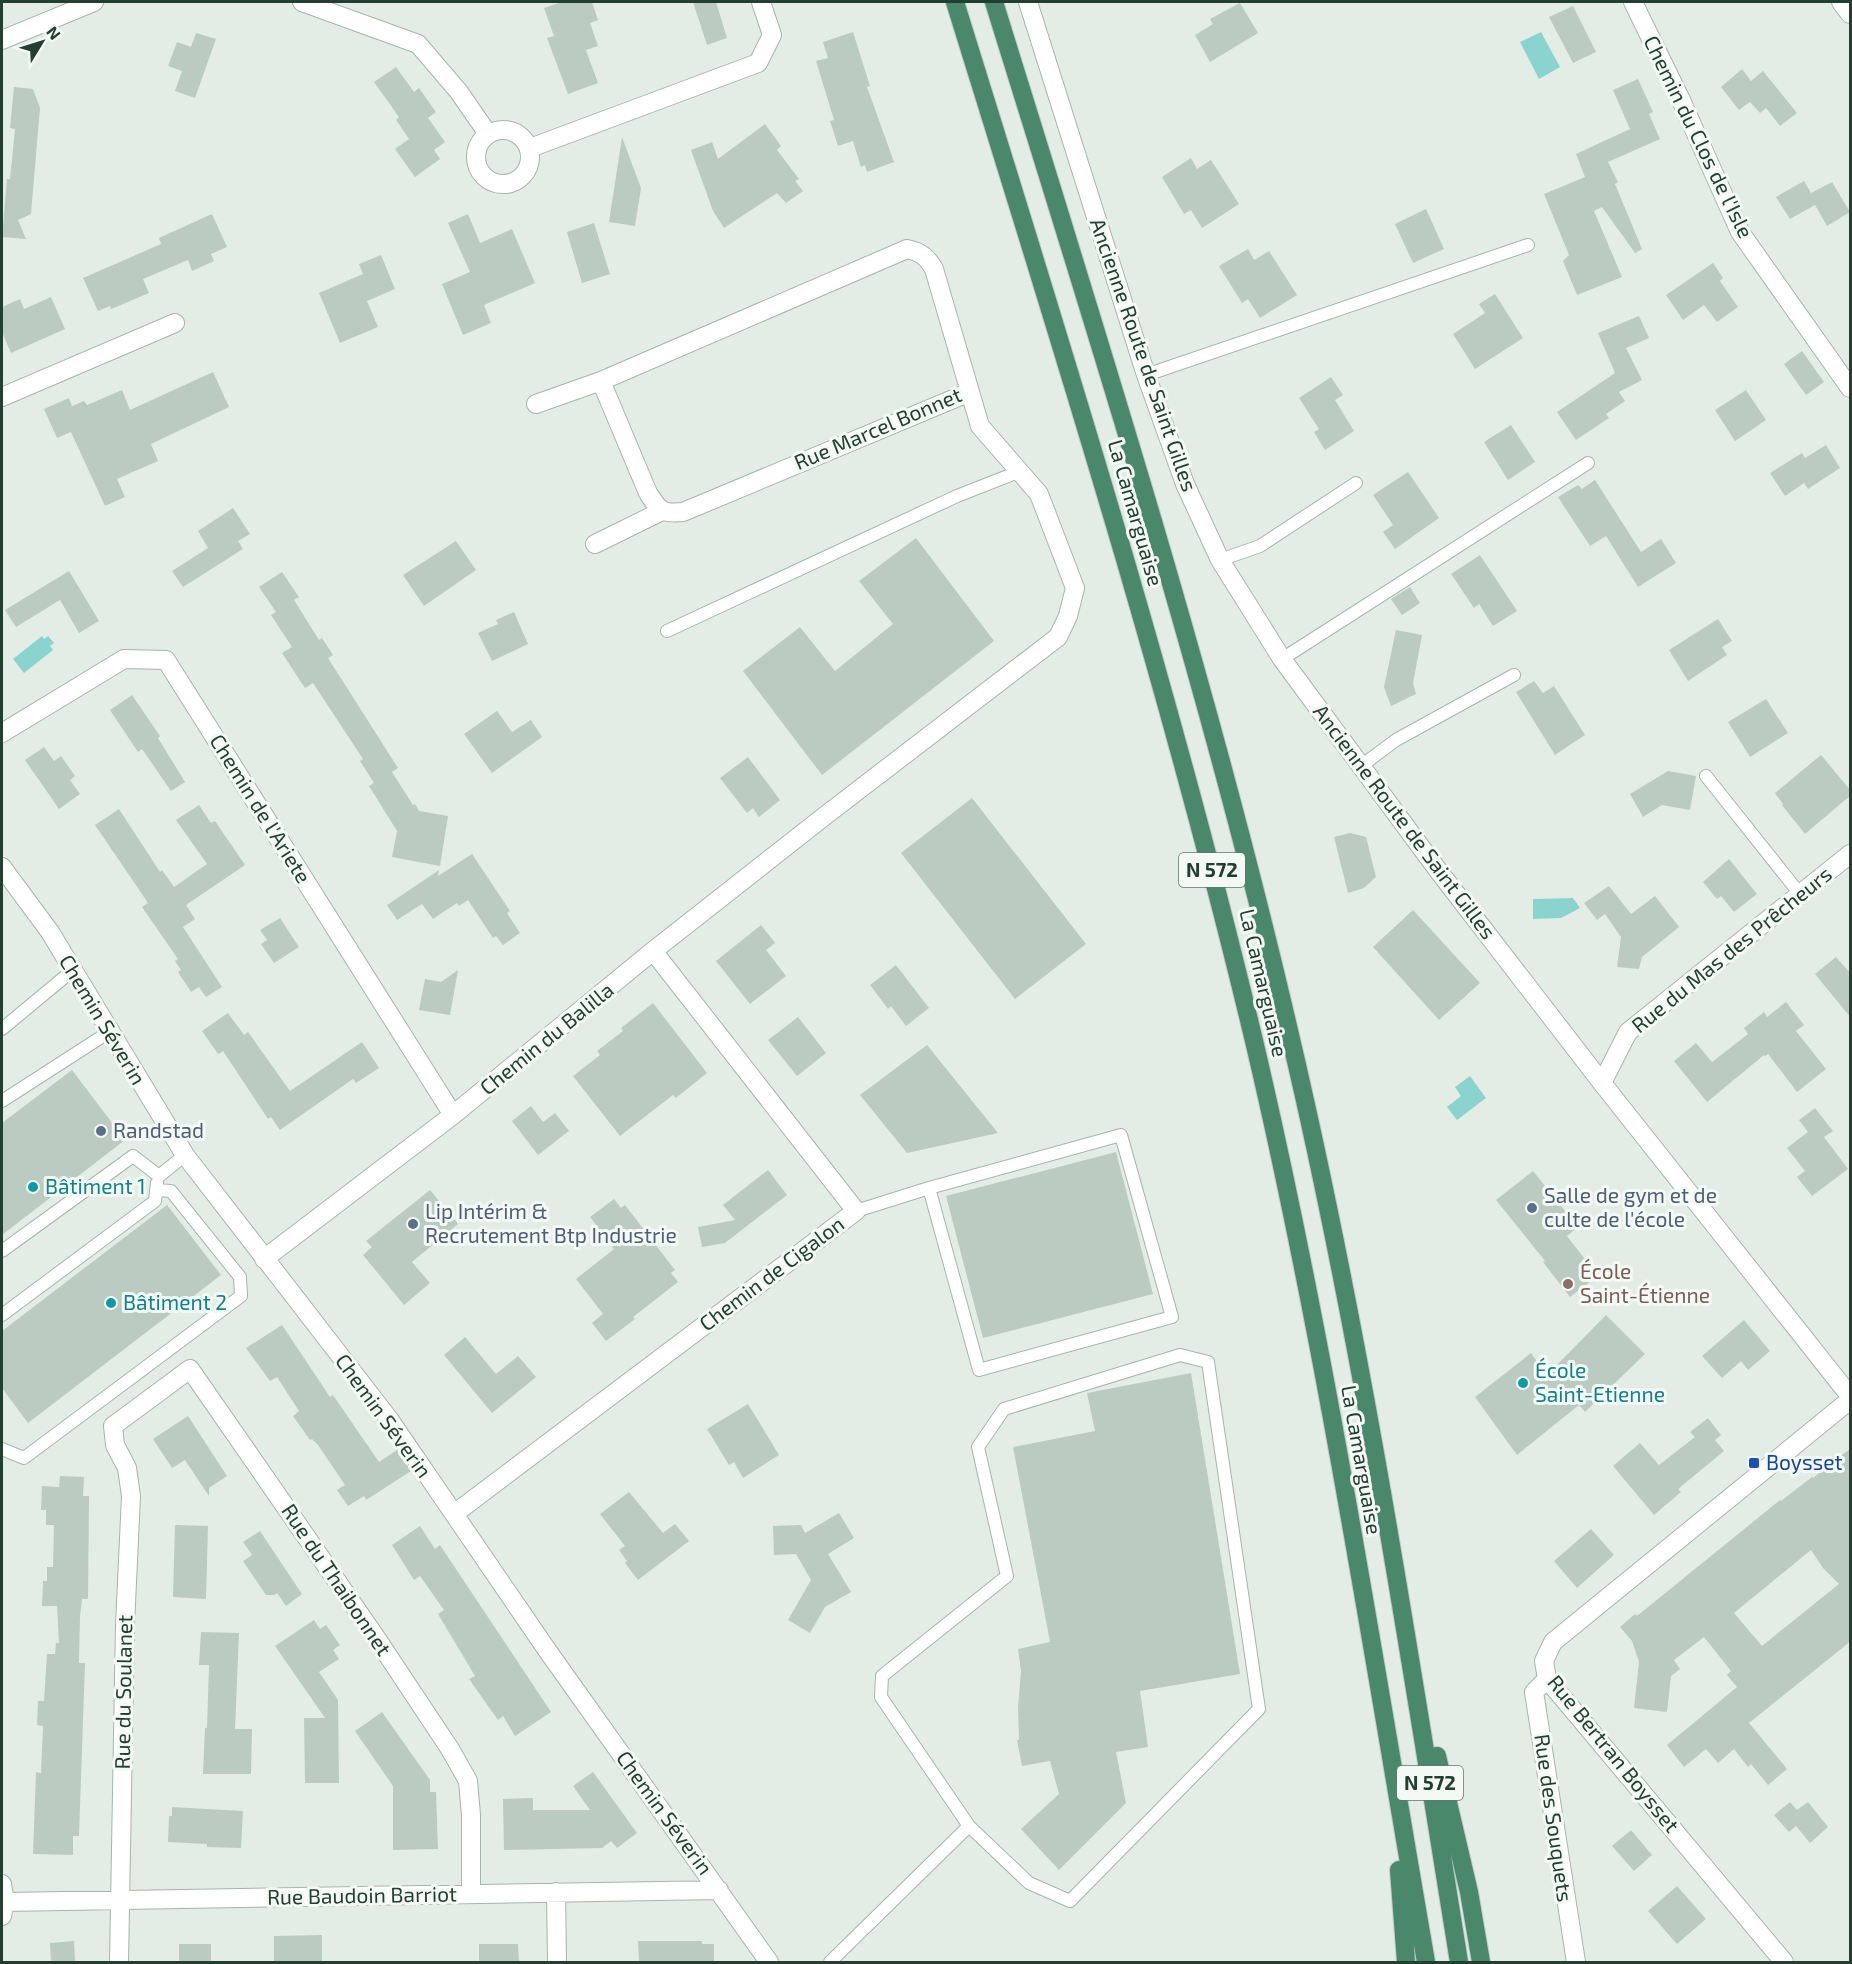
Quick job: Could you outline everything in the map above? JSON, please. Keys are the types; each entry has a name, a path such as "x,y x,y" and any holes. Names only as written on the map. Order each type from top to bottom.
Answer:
{"highway":[{"name":"La Camarguaise","path":"955,2 1095,453 1209,858 1281,1159 1313,1320 1426,1962"},
{"name":"La Camarguaise","path":"994,2 1130,440 1247,854 1291,1038 1344,1287 1377,1459 1460,1962"},
{"path":"1401,1603 1469,1892 1481,1962"},
{"path":"1390,1757 1406,1962"}],"street":[{"path":"2,40 94,2"},
{"path":"302,2 418,44 459,92 488,134"},
{"path":"530,148 758,63 772,35 761,2"},
{"name":"Ancienne Route de Saint Gilles","path":"1028,2 1146,375 1185,483 1220,560 1282,659 1437,869 1602,1083 1851,1398"},
{"name":"Chemin du Clos de l'Isle","path":"1633,2 1681,100 1740,232 1851,388"},
{"path":"1841,2 1851,14"},
{"path":"503,129 513,130 530,148 531,159 524,176 517,181 499,184 483,175 476,159 480,141 488,134 503,129"},
{"name":"Rue Marcel Bonnet","path":"536,404 601,381 907,249 917,251 928,258 934,269 970,392 683,512 668,514 662,511"},
{"path":"2,397 174,323"},
{"path":"595,544 662,511 648,493 601,381"},
{"name":"Chemin du Balilla","path":"264,1259 453,1115 653,951 1058,637 1068,616 1075,588 1040,494 1018,472 980,426 970,392"},
{"name":"Chemin de l'Ariete","path":"2,733 124,659 166,660 453,1115"},
{"name":"Rue du Mas des Prêcheurs","path":"1602,1083 1628,1032 1851,854"},
{"name":"Chemin Séverin","path":"2,867 50,932 185,1155 389,1419 554,1659 770,1962"},
{"name":"Chemin de Cigalon","path":"454,1514 856,1210 653,951"},
{"name":"Rue du Thaibonnet","path":"113,1426 190,1369 370,1629 450,1749 468,1781 471,1815 471,1894"},
{"name":"Rue Bertran Boysset","path":"1784,1962 1547,1679 1544,1661 1553,1642 1851,1398"},
{"name":"Rue du Soulanet","path":"113,1426 115,1445 127,1468 131,1496 125,1625 119,1962"},
{"name":"Rue des Souquets","path":"1547,1679 1534,1692 1576,1962"},
{"path":"2,1884 3,1909"},
{"name":"Rue Baudoin Barriot","path":"3,1909 121,1900 718,1890"},
{"path":"556,1892 557,1962"}],"lane":[{"path":"1146,375 1528,245"},
{"path":"1282,659 1588,462"},
{"path":"667,631 882,530 985,484 1018,472"},
{"path":"1220,560 1260,546 1356,483"},
{"path":"1361,766 1396,740 1514,675"},
{"path":"1706,776 1800,894"},
{"path":"2,1029 73,970"},
{"path":"2,1101 109,1032"},
{"path":"856,1210 929,1188 1121,1135 1172,1317 979,1370 929,1188"},
{"path":"2,1315 155,1201 159,1176 185,1155"},
{"path":"2,1251 133,1156 159,1176"},
{"path":"2,1449 24,1458 241,1296 240,1277 171,1191 156,1190"},
{"path":"1180,1355 1208,1362 1259,1709 1070,1901 1029,1883 969,1826 880,1697 882,1676 1007,1576 978,1447 1004,1408 1180,1355"},
{"path":"830,1962 969,1826"}],"water":[{"path":"1541,32 1560,67 1539,79 1520,42"},
{"path":"42,636 44,639 48,636 54,643 50,646 53,650 24,673 13,659"},
{"path":"1573,898 1580,908 1561,918 1533,919 1533,899"},
{"path":"1470,1076 1486,1098 1457,1120 1447,1107 1461,1096 1455,1087"}],"building":[{"path":"562,2 592,2 598,20 590,23 598,46 586,50 598,83 568,94 547,38 554,36 544,8"},
{"path":"693,2 716,2 727,38 707,45"},
{"path":"1240,3 1258,33 1210,62 1195,35 1213,24 1210,19"},
{"path":"1573,6 1596,52 1573,63 1549,17"},
{"path":"853,32 870,86 867,87 894,162 867,172 865,165 861,167 853,141 838,146 830,121 834,120 816,61 828,58 823,42"},
{"path":"196,33 216,39 195,98 175,91 182,71 168,66 177,42 191,47"},
{"path":"396,67 414,92 419,88 436,112 428,118 445,142 434,150 440,159 415,177 395,149 409,139 396,120 399,117 374,82"},
{"path":"1742,69 1751,81 1763,71 1797,113 1780,126 1766,108 1760,113 1750,102 1739,110 1721,87"},
{"path":"1638,79 1653,112 1649,114 1660,139 1608,162 1618,182 1615,184 1642,249 1635,253 1602,207 1594,211 1622,277 1577,295 1563,261 1569,255 1544,194 1585,177 1576,154 1630,129 1613,90"},
{"path":"14,87 33,89 40,108 31,214 18,220 26,239 2,237 7,179 10,179 15,129 10,128"},
{"path":"765,124 781,146 777,150 799,179 795,181 803,191 786,203 777,193 724,228 713,211 691,150 712,142 718,159"},
{"path":"622,137 641,188 635,226 609,222"},
{"path":"1191,158 1197,169 1211,160 1239,204 1202,228 1191,210 1184,214 1162,177"},
{"path":"1804,181 1811,193 1832,182 1850,212 1827,226 1815,205 1790,219 1776,197"},
{"path":"1426,209 1444,249 1413,263 1395,224"},
{"path":"212,214 227,247 211,254 214,261 192,271 188,260 143,279 149,293 111,309 110,306 98,311 83,278 161,244 159,238"},
{"path":"468,214 480,243 512,229 535,283 484,305 491,323 463,335 442,284 470,272 448,223"},
{"path":"594,223 610,274 582,283 567,232"},
{"path":"1248,249 1254,260 1269,251 1297,295 1260,318 1248,299 1242,303 1219,266"},
{"path":"381,255 395,289 367,301 378,327 340,343 319,293 363,274 359,264"},
{"path":"1713,263 1723,278 1720,281 1738,307 1717,322 1704,305 1683,320 1666,295"},
{"path":"1495,294 1523,338 1475,369 1453,334 1485,313 1479,304"},
{"path":"51,297 65,329 11,353 2,332 2,307 20,299 24,309"},
{"path":"1639,316 1649,338 1626,348 1642,380 1619,392 1625,401 1606,414 1609,418 1576,440 1557,412 1615,373 1598,333"},
{"path":"1802,351 1824,382 1806,395 1784,364"},
{"path":"213,372 229,407 151,444 158,461 117,479 125,497 105,506 71,432 57,438 44,409 69,398 72,406 84,401 87,405 122,390 130,410"},
{"path":"1331,377 1343,395 1335,400 1354,431 1325,450 1314,432 1319,429 1299,398"},
{"path":"1746,390 1766,420 1735,441 1715,410"},
{"path":"1511,425 1535,462 1508,480 1484,442"},
{"path":"1826,445 1840,468 1808,489 1804,483 1785,496 1770,473 1802,453 1805,458"},
{"path":"1408,472 1439,518 1395,549 1383,532 1393,525 1373,495"},
{"path":"1595,480 1641,552 1661,539 1676,563 1638,587 1606,536 1590,546 1558,497 1578,485 1582,489"},
{"path":"233,508 250,534 238,541 243,549 183,587 172,571 208,548 198,531"},
{"path":"916,538 994,641 822,775 743,671 800,627 835,671 893,624 859,581"},
{"path":"456,541 476,570 424,606 403,575"},
{"path":"1480,555 1517,611 1493,626 1479,604 1474,608 1451,574"},
{"path":"69,571 99,621 79,633 60,600 16,627 5,610"},
{"path":"282,572 299,597 294,600 319,640 322,638 333,655 328,658 398,768 392,772 413,805 415,804 419,811 448,816 440,866 392,857 397,831 369,786 374,783 360,761 363,759 313,683 305,688 282,653 292,647 271,615 276,612 259,587"},
{"path":"1410,587 1420,603 1402,615 1391,599"},
{"path":"514,612 528,644 492,661 478,633 498,624 496,620"},
{"path":"1718,619 1732,641 1722,647 1727,655 1688,681 1669,650"},
{"path":"1396,630 1422,635 1413,683 1416,694 1391,706 1384,687"},
{"path":"1534,681 1543,693 1554,686 1585,735 1555,755 1516,692"},
{"path":"132,695 160,736 158,738 185,782 171,791 142,749 138,752 110,710"},
{"path":"1766,699 1788,733 1750,757 1728,722"},
{"path":"497,711 512,732 531,720 542,737 492,773 464,734"},
{"path":"44,747 54,761 61,756 75,776 70,780 80,794 59,809 25,760"},
{"path":"1821,755 1851,791 1851,795 1805,834 1775,793"},
{"path":"748,757 780,800 759,817 753,808 747,813 720,778"},
{"path":"1668,771 1696,776 1690,810 1662,805 1643,817 1630,794"},
{"path":"972,798 1086,944 1015,999 901,853"},
{"path":"199,805 211,823 215,821 245,865 186,905 195,919 183,927 222,987 206,997 199,987 191,992 178,972 181,970 175,961 178,959 142,907 148,903 95,825 119,809 160,872 162,870 174,887 207,864 176,820"},
{"path":"1350,833 1366,837 1376,877 1364,888 1348,893 1334,837"},
{"path":"472,854 510,911 507,913 520,933 503,945 496,936 493,938 468,900 459,906 457,903 433,919 422,904 397,920 387,905 439,870 438,876"},
{"path":"1729,859 1757,894 1734,912 1721,896 1717,899 1703,882"},
{"path":"1609,886 1631,914 1655,896 1679,927 1642,957 1639,969 1617,967 1621,937 1605,914 1597,920 1584,903"},
{"path":"1413,910 1480,983 1439,1020 1373,947"},
{"path":"280,918 299,947 274,963 261,944 267,940 260,930"},
{"path":"761,925 775,943 766,950 786,976 750,1004 716,961"},
{"path":"1836,957 1851,974 1851,1018 1815,974"},
{"path":"896,965 929,1008 906,1026 891,1006 888,1009 870,985"},
{"path":"458,970 450,1015 419,1010 425,979 441,982"},
{"path":"1786,1002 1804,1025 1796,1031 1826,1069 1797,1092 1768,1054 1764,1055 1707,1102 1674,1061 1696,1043 1712,1062 1748,1034 1744,1028 1764,1012 1767,1017"},
{"path":"653,1003 707,1073 676,1098 673,1095 620,1136 573,1076 600,1055 597,1051 623,1031 621,1028"},
{"path":"228,1013 244,1035 248,1032 290,1091 362,1042 379,1068 356,1083 353,1079 280,1130 271,1117 268,1119 223,1051 218,1054 202,1031"},
{"path":"798,1017 826,1053 797,1076 768,1040"},
{"path":"927,1045 998,1133 907,1153 860,1095"},
{"name":"Bâtiment 1","path":"72,1070 125,1140 2,1235 2,1123"},
{"path":"531,1106 543,1122 555,1113 569,1131 538,1155 512,1121"},
{"path":"1815,1108 1833,1131 1824,1137 1848,1169 1812,1196 1797,1177 1805,1171 1787,1148 1808,1132 1799,1120"},
{"path":"1116,1152 1153,1294 983,1338 946,1196"},
{"path":"768,1170 787,1195 725,1243 702,1247 698,1227 735,1220 723,1205"},
{"name":"Salle de gym et de culte de l'école","path":"1533,1171 1578,1227 1567,1236 1598,1276 1570,1297 1543,1262 1545,1261 1496,1200"},
{"path":"430,1190 458,1224 412,1262 430,1283 404,1305 363,1255 372,1247 366,1241"},
{"path":"614,1199 621,1208 625,1205 675,1270 671,1273 678,1282 606,1341 592,1323 603,1314 576,1279 614,1249 590,1217"},
{"name":"Bâtiment 2","path":"167,1205 221,1275 28,1423 2,1388 2,1331"},
{"name":"École Saint-Etienne","path":"1606,1315 1645,1354 1585,1412 1579,1405 1517,1455 1475,1397 1531,1353 1547,1375"},
{"path":"1744,1320 1770,1351 1748,1370 1741,1361 1722,1378 1702,1356"},
{"path":"282,1325 330,1397 333,1395 379,1462 397,1450 411,1471 366,1500 364,1496 348,1506 337,1490 345,1485 318,1445 312,1439 310,1440 293,1416 299,1411 277,1377 270,1381 246,1348"},
{"path":"465,1337 496,1374 518,1356 536,1377 492,1413 444,1355"},
{"path":"1191,1373 1240,1674 1140,1691 1148,1747 1116,1752 1126,1803 1059,1870 1021,1829 1059,1794 1050,1761 1022,1766 1017,1740 1019,1740 1018,1708 1021,1671 1018,1649 1050,1642 1013,1447 1095,1431 1087,1393"},
{"path":"748,1404 779,1455 743,1478 734,1462 729,1465 707,1429"},
{"path":"188,1416 227,1476 209,1488 209,1496 185,1460 172,1468 153,1439"},
{"path":"1708,1418 1721,1435 1715,1440 1724,1451 1678,1489 1681,1492 1654,1515 1613,1466 1640,1443 1659,1465 1695,1437 1690,1432"},
{"path":"1851,1448 1851,1641 1749,1723 1787,1769 1768,1785 1751,1764 1748,1767 1734,1749 1718,1763 1706,1749 1684,1767 1667,1745 1737,1687 1727,1675 1731,1671 1704,1637 1674,1660 1680,1669 1671,1676 1667,1712 1634,1708 1639,1662 1632,1641 1620,1627 1635,1614 1637,1616 1780,1500","holes":["1811,1550 1823,1568 1839,1584 1762,1646 1734,1613"]},
{"path":"60,1476 84,1477 83,1496 89,1496 88,1599 82,1599 80,1617 79,1663 85,1663 79,1836 73,1836 73,1855 33,1854 36,1772 41,1773 43,1726 37,1725 38,1701 44,1701 47,1654 55,1654 56,1643 59,1643 57,1606 42,1606 43,1581 47,1581 47,1567 53,1567 54,1525 46,1525 46,1510 41,1510 42,1486 59,1487"},
{"path":"629,1492 663,1533 675,1524 689,1541 638,1580 625,1563 627,1561 619,1550 625,1546 600,1514"},
{"path":"839,1513 854,1538 828,1554 851,1592 825,1607 810,1633 788,1620 811,1580 796,1554 774,1555 773,1526 801,1525 805,1533"},
{"path":"175,1525 208,1526 206,1599 173,1597"},
{"path":"420,1526 435,1549 440,1545 551,1712 515,1736 503,1716 498,1720 469,1679 475,1676 438,1614 444,1610 420,1576 414,1580 392,1545"},
{"path":"1591,1529 1614,1555 1577,1588 1554,1561"},
{"path":"260,1531 302,1594 286,1606 277,1593 266,1595 243,1561 252,1555 243,1542"},
{"path":"314,1620 320,1629 326,1625 340,1645 333,1650 339,1659 319,1672 338,1700 339,1783 305,1783 304,1718 325,1718 275,1646"},
{"path":"201,1632 239,1633 235,1729 252,1729 251,1774 203,1774 209,1665 199,1665"},
{"path":"382,1712 430,1780 430,1792 436,1792 438,1849 393,1850 393,1786 355,1731"},
{"path":"593,1772 637,1833 617,1848 611,1841 602,1848 504,1850 503,1799 533,1798 533,1810 590,1810 573,1786"},
{"path":"1790,1802 1797,1810 1808,1802 1828,1827 1810,1843 1796,1826 1789,1832 1774,1815"},
{"path":"172,1807 243,1811 241,1848 168,1842 169,1816 172,1816"},
{"path":"1631,1830 1652,1855 1634,1871 1612,1846"},
{"path":"1677,1886 1706,1919 1677,1944 1648,1911"},
{"path":"322,1935 322,1961 274,1962 274,1936"},
{"path":"74,1941 75,1962 51,1962 50,1943"},
{"path":"638,1941 702,1941 702,1944 714,1944 714,1962 639,1962"},
{"path":"179,1944 211,1944 211,1962 179,1962"},
{"path":"479,1944 518,1944 519,1962 479,1962"}],"place":[{"name":"Randstad","path":"101,1131"},
{"name":"Bâtiment 1","path":"33,1187"},
{"name":"Salle de gym et de culte de l'école","path":"1532,1208"},
{"name":"Lip Intérim & Recrutement Btp Industrie","path":"413,1224"},
{"name":"École Saint-Étienne","path":"1568,1284"},
{"name":"Bâtiment 2","path":"111,1303"},
{"name":"École Saint-Etienne","path":"1523,1383"},
{"name":"Boysset","path":"1754,1463"}]}
